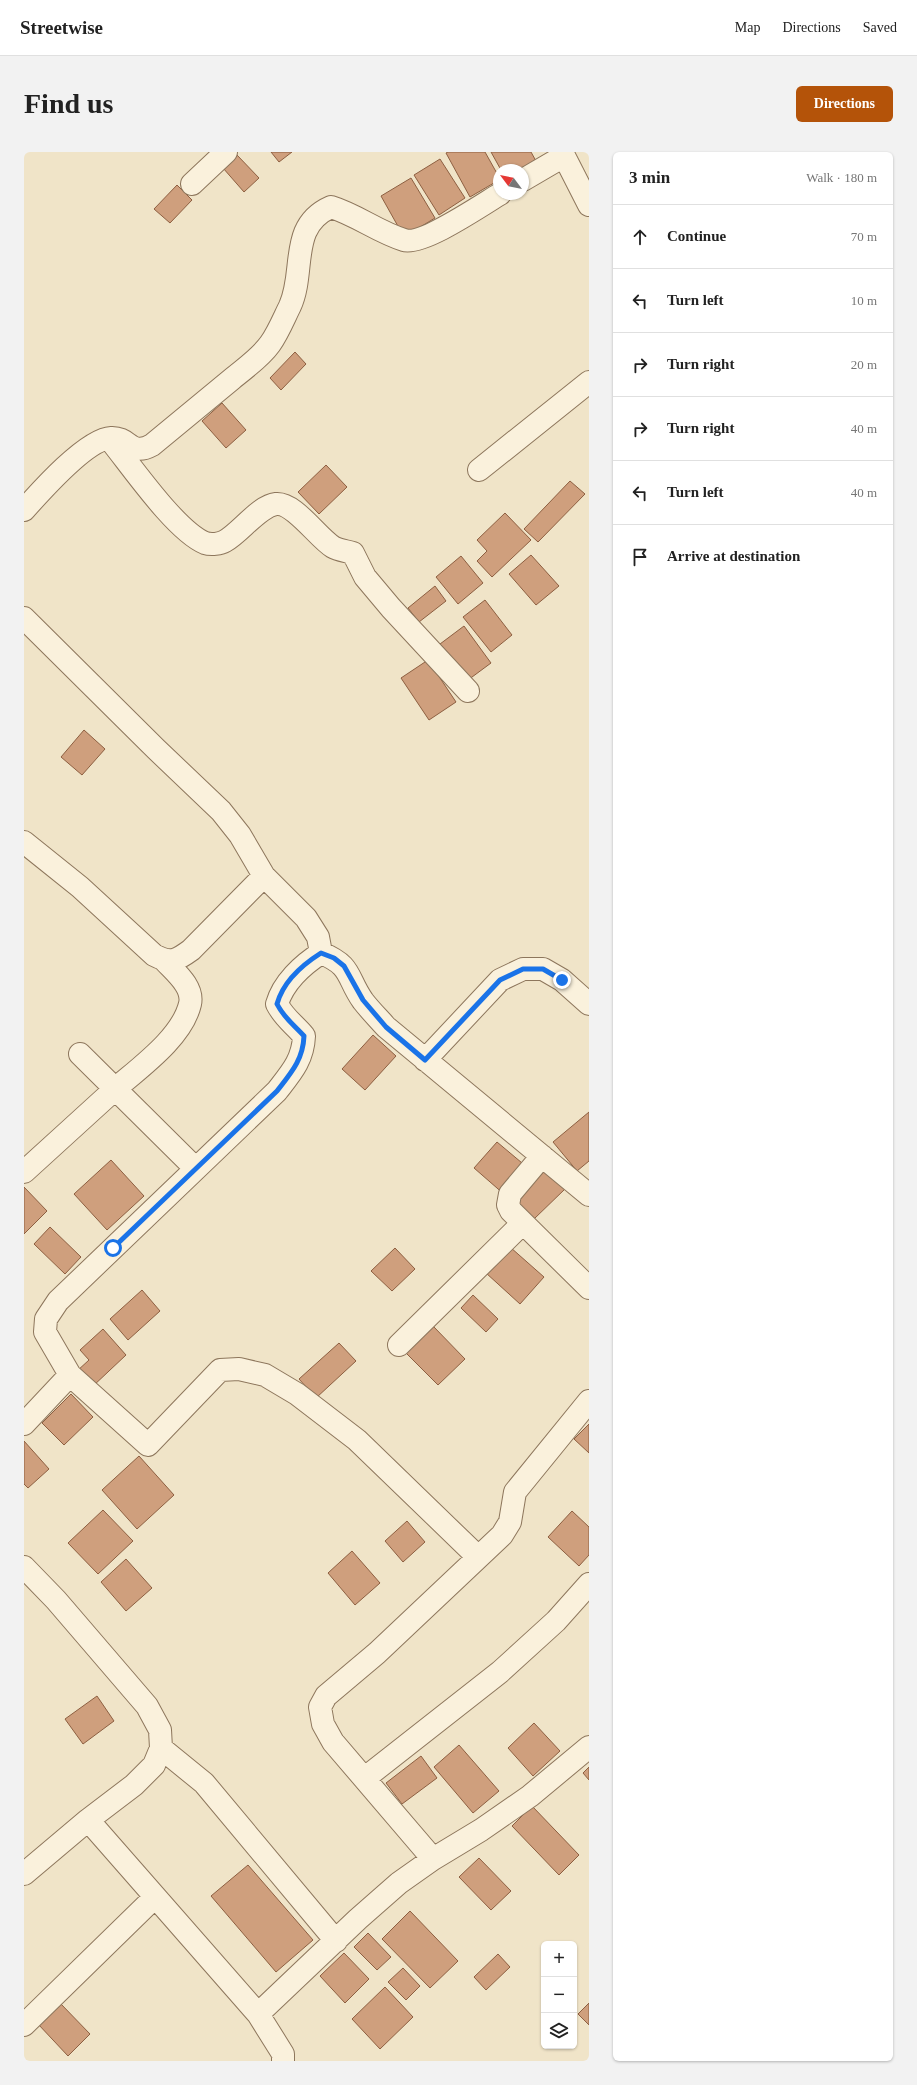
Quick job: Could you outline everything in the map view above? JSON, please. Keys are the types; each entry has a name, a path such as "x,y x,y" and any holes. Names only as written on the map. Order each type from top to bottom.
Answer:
{"street":[{"path":"192,184 226,152"},
{"path":"529,176 563,154 589,205"},
{"path":"27,500 92,444 109,438 118,438 133,449 142,450 152,445 250,364 270,343 291,304 298,276 301,243 311,222 322,211 331,207 345,212 377,229 406,241 423,238 449,225 493,198"},
{"path":"479,470 589,382"},
{"path":"109,438 172,516 186,530 206,543 221,544 236,535 263,509 276,504 286,506 333,547 353,553 365,577 391,608 468,691"},
{"path":"24,618 156,749 221,811 240,835 264,876 306,918 318,937 321,953"},
{"path":"24,1172 168,1042 182,1021 190,1004 187,985 165,961 154,955 80,887 27,850"},
{"path":"165,961 177,960 191,950 264,876"},
{"path":"321,953 334,958 344,966 363,1000 386,1027 589,1195"},
{"path":"321,953 310,960 291,979 280,992 277,1004 283,1017 295,1026 304,1036 304,1049 296,1066 277,1091 58,1300 46,1319 45,1332 70,1375 148,1445 220,1370 239,1369 265,1375 297,1394 357,1440 478,1557"},
{"path":"425,1060 500,980 523,969 543,969 562,980 589,1004"},
{"path":"80,1054 195,1168"},
{"path":"542,1156 510,1194 508,1200 512,1211 523,1223 589,1288"},
{"path":"399,1345 523,1223"},
{"path":"24,1424 70,1375"},
{"path":"432,1859 333,1742 323,1724 320,1707 326,1696 377,1653 502,1535 510,1522 514,1492 589,1401"},
{"path":"24,1567 56,1600 147,1706 160,1730 161,1748 154,1765 134,1785 88,1820 24,1874"},
{"path":"365,1778 500,1672 556,1621 589,1584"},
{"path":"258,2014 399,1883 432,1859 480,1830 530,1796 589,1747"},
{"path":"161,1748 204,1784 336,1941"},
{"path":"88,1820 258,2014 282,2054 283,2061"},
{"path":"24,2025 155,1897"}],"building":[{"path":"271,152 292,152 279,162"},
{"path":"485,152 493,166 493,184 470,197 446,153"},
{"path":"491,152 531,152 536,161 529,165 498,164"},
{"path":"237,155 259,178 244,192 223,168"},
{"path":"440,159 465,198 439,215 414,175"},
{"path":"411,178 435,218 404,237 381,196"},
{"path":"177,185 192,200 170,223 154,209"},
{"path":"295,352 306,364 281,390 270,378"},
{"path":"222,403 246,430 226,448 202,421"},
{"path":"326,465 347,487 319,514 298,492"},
{"path":"570,481 585,494 538,542 524,529"},
{"path":"505,513 531,540 492,577 477,561 487,551 477,540"},
{"path":"531,555 559,586 536,605 509,574"},
{"path":"461,556 483,583 458,604 436,577"},
{"path":"435,586 446,601 419,622 408,608"},
{"path":"485,600 512,635 491,652 463,617"},
{"path":"464,626 491,663 468,680 440,644"},
{"path":"428,660 456,702 429,720 401,678"},
{"path":"84,730 105,749 82,775 61,757"},
{"path":"373,1035 396,1056 365,1090 342,1069"},
{"path":"589,1112 589,1161 577,1171 553,1142"},
{"path":"497,1142 528,1168 505,1195 474,1168"},
{"path":"111,1160 144,1196 107,1230 74,1194"},
{"path":"546,1170 565,1189 534,1219 515,1199"},
{"path":"24,1187 47,1211 24,1234"},
{"path":"50,1227 81,1257 65,1274 34,1244"},
{"path":"510,1247 544,1277 520,1304 486,1273"},
{"path":"395,1248 415,1269 392,1291 371,1271"},
{"path":"142,1290 160,1311 128,1340 110,1319"},
{"path":"473,1295 498,1319 486,1332 461,1308"},
{"path":"433,1326 465,1359 438,1385 406,1353"},
{"path":"103,1329 126,1355 92,1387 77,1371 89,1360 80,1350"},
{"path":"339,1343 356,1361 316,1398 299,1379"},
{"path":"71,1394 93,1417 64,1445 42,1423"},
{"path":"589,1424 589,1453 574,1439"},
{"path":"24,1441 49,1469 28,1488 24,1484"},
{"path":"139,1456 174,1495 137,1529 102,1490"},
{"path":"103,1510 133,1541 98,1574 68,1543"},
{"path":"572,1511 589,1527 589,1555 579,1566 548,1537"},
{"path":"407,1521 425,1542 403,1562 385,1541"},
{"path":"352,1551 380,1583 355,1605 328,1573"},
{"path":"126,1559 152,1588 126,1611 101,1582"},
{"path":"97,1696 114,1721 83,1744 65,1719"},
{"path":"534,1723 560,1751 533,1776 508,1748"},
{"path":"459,1745 499,1791 473,1813 434,1767"},
{"path":"421,1756 437,1778 402,1804 386,1783"},
{"path":"589,1767 589,1780 583,1773"},
{"path":"532,1806 579,1855 559,1875 512,1826"},
{"path":"479,1858 511,1891 491,1910 459,1877"},
{"path":"248,1865 313,1940 276,1972 211,1896"},
{"path":"410,1911 458,1961 430,1988 382,1939"},
{"path":"368,1933 391,1957 377,1970 354,1947"},
{"path":"344,1953 369,1979 345,2003 320,1976"},
{"path":"498,1954 510,1967 486,1990 474,1977"},
{"path":"403,1968 420,1986 406,2000 388,1982"},
{"path":"385,1987 413,2017 380,2049 352,2019"},
{"path":"60,2003 90,2034 68,2056 38,2024"},
{"path":"589,2003 589,2025 578,2014"}],"route":[{"path":"113,1248 277,1091 296,1066 304,1049 304,1036 295,1026 283,1017 277,1004 280,992 291,979 310,960 321,953 334,958 344,966 363,1000 386,1027 425,1060 500,980 523,969 543,969 562,980"}]}
